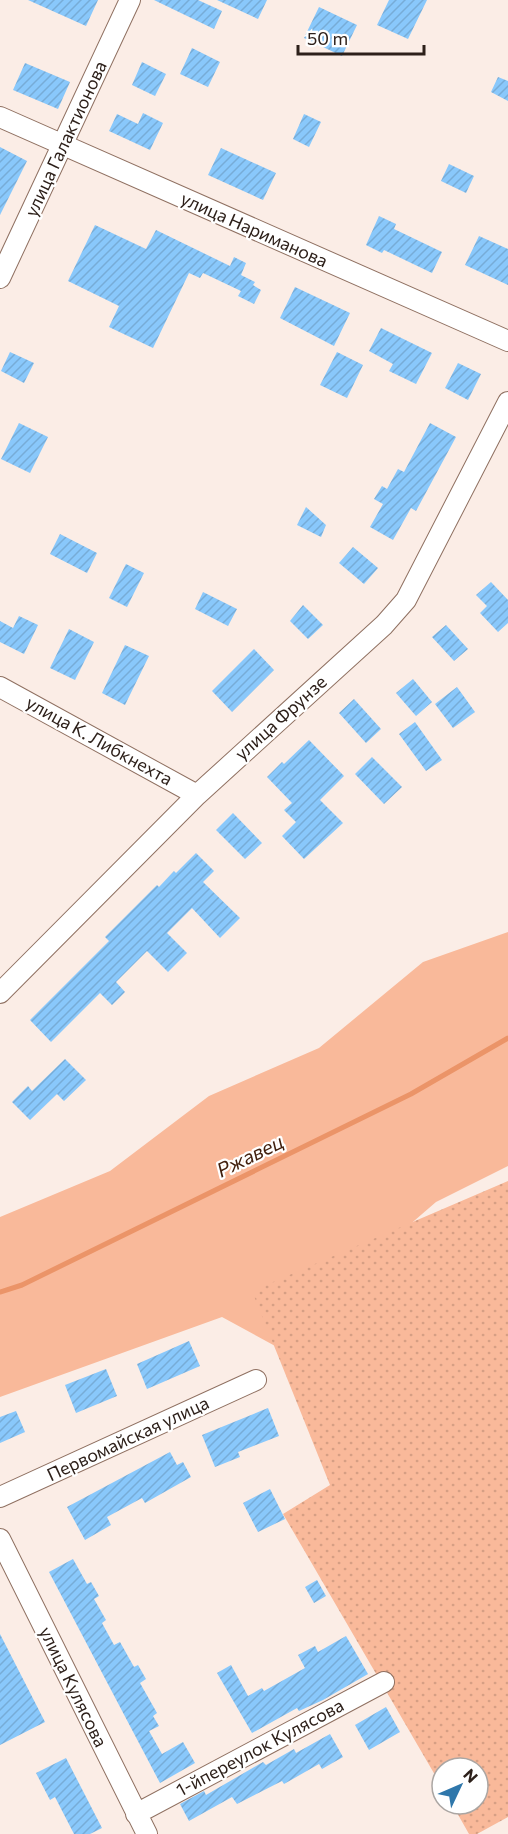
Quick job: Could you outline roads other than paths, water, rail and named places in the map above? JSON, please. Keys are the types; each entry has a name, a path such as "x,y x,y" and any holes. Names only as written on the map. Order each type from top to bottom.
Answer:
{"street":[{"name":"улица Галактионова","path":"0,278 130,0"},
{"name":"улица Нариманова","path":"0,117 508,341"},
{"name":"улица Фрунзе","path":"0,993 197,795 384,625 406,600 490,442 508,402"},
{"name":"улица К. Либкнехта","path":"0,687 197,795"},
{"name":"Первомайская улица","path":"0,1497 256,1380"},
{"name":"улица Кулясова","path":"0,1539 147,1834"},
{"name":"1-йпереулок Кулясова","path":"136,1814 384,1682"}],"waterway":[{"name":"Ржавец","path":"0,1292 22,1285 411,1094 508,1038"}]}
